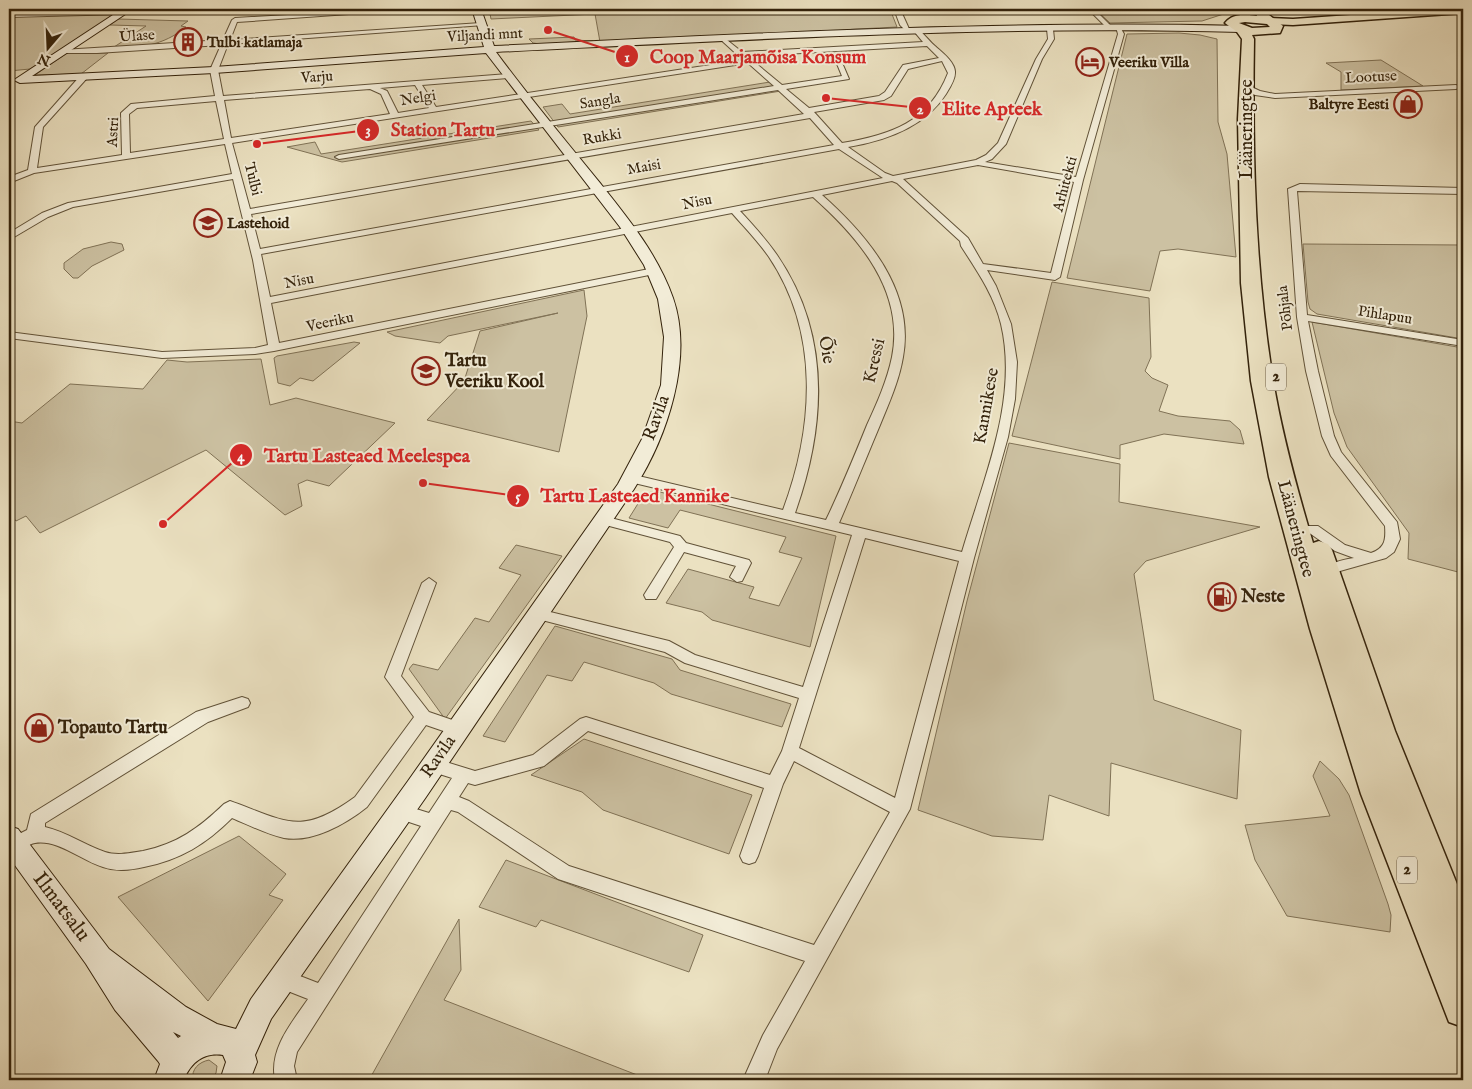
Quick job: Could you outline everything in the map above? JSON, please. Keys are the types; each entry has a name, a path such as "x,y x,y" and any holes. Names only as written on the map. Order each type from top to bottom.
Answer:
{"highway":[{"path":"1260,9 1261,14 1271,27"},
{"path":"1242,19 1271,27"},
{"name":"Lääneringtee","path":"1242,19 1260,93 1247,204 1254,323 1262,381 1281,477 1321,620 1377,794 1463,1008"},
{"name":"Lääneringtee","path":"1271,27 1262,34 1260,93 1261,238 1268,318 1282,413 1326,574 1380,731 1463,943"}],"main road":[{"path":"1271,27 1463,12"}],"street":[{"path":"214,70 235,20 416,9"},
{"name":"Ravila","path":"227,1053 261,1009 400,812 603,520 630,478 659,419 671,371 671,324 666,298 654,271 629,230 523,96 489,49 476,9"},
{"path":"897,9 903,25 912,30 944,59"},
{"path":"1091,9 1114,28"},
{"path":"9,15 126,10"},
{"path":"9,86 126,10"},
{"name":"Viljandi mnt","path":"20,80 214,70 489,49 912,30 1163,27 1242,19"},
{"name":"Ülase","path":"64,51 97,51 226,43 481,25"},
{"name":"Arhitekti","path":"983,267 1055,277 1121,34 1114,28"},
{"name":"Nisu","path":"267,301 978,162 989,158 1002,144 1039,59 1051,38 1050,29"},
{"name":"Kannikese","path":"722,38 810,112 835,142 882,174 900,181 965,240 966,246 983,267 1000,305 1010,339 1013,376 1002,439 981,503 900,809 770,1042 754,1080"},
{"name":"Nelgi","path":"9,180 32,171 523,96 744,58 927,44"},
{"name":"Sangla","path":"339,157 846,76 838,59"},
{"name":"Rukki","path":"247,212 801,117 812,109 881,98 888,94 906,67 944,59"},
{"name":"Maisi","path":"256,252 842,145 892,134 909,126 934,107 952,74 949,65 944,59"},
{"name":"Tulbi","path":"214,70 228,141 247,212 267,301 274,348"},
{"name":"Varju","path":"129,109 151,102 508,76"},
{"path":"32,171 39,127 84,77"},
{"path":"417,83 434,109"},
{"path":"372,87 384,93 395,115"},
{"name":"Lootuse","path":"1260,93 1287,95 1456,87"},
{"name":"Lootuse","path":"1260,93 1267,89 1287,95"},
{"name":"Astri","path":"126,156 126,113 129,109"},
{"path":"978,162 987,166 1080,180"},
{"path":"9,238 45,215 71,205 238,176"},
{"name":"Põhjala","path":"1326,574 1333,567 1348,563 1364,562 1391,547 1395,537 1392,525 1336,453 1328,436 1312,371 1302,317 1292,188 1463,191"},
{"name":"Kressi","path":"814,193 860,237 884,270 893,292 899,324 900,346 885,398 831,526"},
{"name":"Õie","path":"733,209 776,261 789,284 810,346 814,402 810,437 803,472 788,515"},
{"name":"Veeriku","path":"9,335 162,355 222,354 274,348 654,271"},
{"name":"Pihlapuu","path":"1302,317 1463,343"},
{"path":"630,478 967,558"},
{"path":"603,520 675,539 680,546 744,564 737,577"},
{"path":"1313,529 1340,548 1371,558"},
{"path":"749,856 774,784 790,751 860,533"},
{"path":"651,595 680,546"},
{"path":"429,583 393,677 423,718 458,729"},
{"path":"538,614 669,647 690,658 808,695"},
{"path":"20,839 36,819 202,717 242,703"},
{"path":"20,839 61,838 74,848 113,862 122,862 156,857 178,851 196,841 230,809 286,830 304,828 333,820 349,812 361,802 423,718"},
{"path":"433,765 475,778 538,761 586,724 774,784"},
{"path":"790,751 900,809"},
{"path":"286,1080 283,1066 288,1048 464,774"},
{"path":"447,801 463,806 564,872 818,956"},
{"path":"400,812 432,822"},
{"name":"Ilmatsalu","path":"20,839 125,1000 169,1050 172,1072"},
{"name":"Ilmatsalu","path":"96,954 176,1018 227,1053"},
{"path":"282,979 322,995"},
{"path":"172,1072 191,1047 227,1053"}],"shaded area":[{"path":"489,9 890,9 897,27 600,42 595,14 491,19"},
{"path":"1095,9 1239,9 1202,21 1110,23"},
{"path":"111,14 113,16 30,69 9,71 9,17"},
{"path":"118,19 188,21 181,26 186,27 160,42 141,47 111,49 146,26 110,25"},
{"path":"1179,33 1217,39 1218,122 1227,154 1236,257 1178,249 1160,251 1150,291 1067,278 1127,34"},
{"path":"574,37 575,40 593,41 541,44 533,43 529,39"},
{"path":"67,53 108,53 81,74 35,75"},
{"path":"1381,60 1423,86 1341,90 1341,72 1326,63"},
{"path":"770,82 781,91 558,127 543,107 562,104 570,114"},
{"path":"531,121 539,130 342,162 287,147 315,142 321,154"},
{"path":"111,242 122,244 124,250 92,266 78,278 73,278 64,269 64,263 83,249"},
{"path":"1303,244 1463,245 1463,339 1317,314 1310,309 1308,302"},
{"path":"1052,282 1149,298 1151,357 1145,371 1152,378 1168,385 1159,411 1178,416 1230,421 1240,430 1244,444 1164,434 1120,445 1120,459 1012,436"},
{"path":"584,290 587,316 559,452 427,420 464,381 480,331 558,313 448,336 440,343 395,336 387,332"},
{"path":"1312,322 1463,348 1463,540 1458,572 1408,559 1409,533 1347,447 1334,413"},
{"path":"354,342 360,343 313,381 300,378 290,386 278,383 274,358 277,356"},
{"path":"261,359 270,405 296,398 395,423 329,486 307,480 298,484 302,506 285,515 206,450 40,533 26,516 16,521 9,512 9,421 22,423 70,384 143,389 167,360 187,362"},
{"path":"1009,443 1120,464 1119,502 1260,527 1146,561 1134,574 1154,700 1241,730 1237,799 1111,763 1109,816 1049,795 1043,840 992,836 918,810 967,601"},
{"path":"656,491 836,536 810,647 712,620 702,612 666,603 688,569 754,587 749,598 779,606 802,558 779,552 786,537 680,510 668,528 629,518 644,494"},
{"path":"516,545 562,556 445,719 409,669 413,664 438,670 475,618 489,622 521,575 499,568"},
{"path":"555,626 672,659 680,670 791,704 782,727 671,694 654,683 584,662 572,681 547,675 505,742 483,736"},
{"path":"584,739 752,795 729,854 603,810 582,792 531,775"},
{"path":"1320,761 1339,779 1349,795 1388,904 1391,915 1390,932 1287,916 1255,860 1245,825 1330,816 1313,776"},
{"path":"239,836 286,874 269,895 283,900 208,1001 118,897"},
{"path":"506,860 703,935 689,972 541,920 536,927 479,907"},
{"path":"459,919 461,970 444,1000 650,1080 369,1080"},
{"path":"209,1060 217,1066 216,1073 211,1080 193,1080 195,1069 202,1062"}],"place":[{"name":"Coop Maarjamõisa Konsum","path":"548,30"},
{"name":"Tulbi katlamaja","path":"188,42"},
{"name":"Veeriku Villa","path":"1090,62"},
{"name":"Elite Apteek","path":"826,98"},
{"name":"Baltyre Eesti","path":"1408,104"},
{"name":"Station Tartu","path":"257,144"},
{"name":"Lastehoid","path":"208,223"},
{"name":"Tartu Veeriku Kool","path":"426,371"},
{"name":"Tartu Lasteaed Kannike","path":"423,483"},
{"name":"Tartu Lasteaed Meelespea","path":"163,524"},
{"name":"Neste","path":"1222,597"},
{"name":"Topauto Tartu","path":"39,728"}]}
